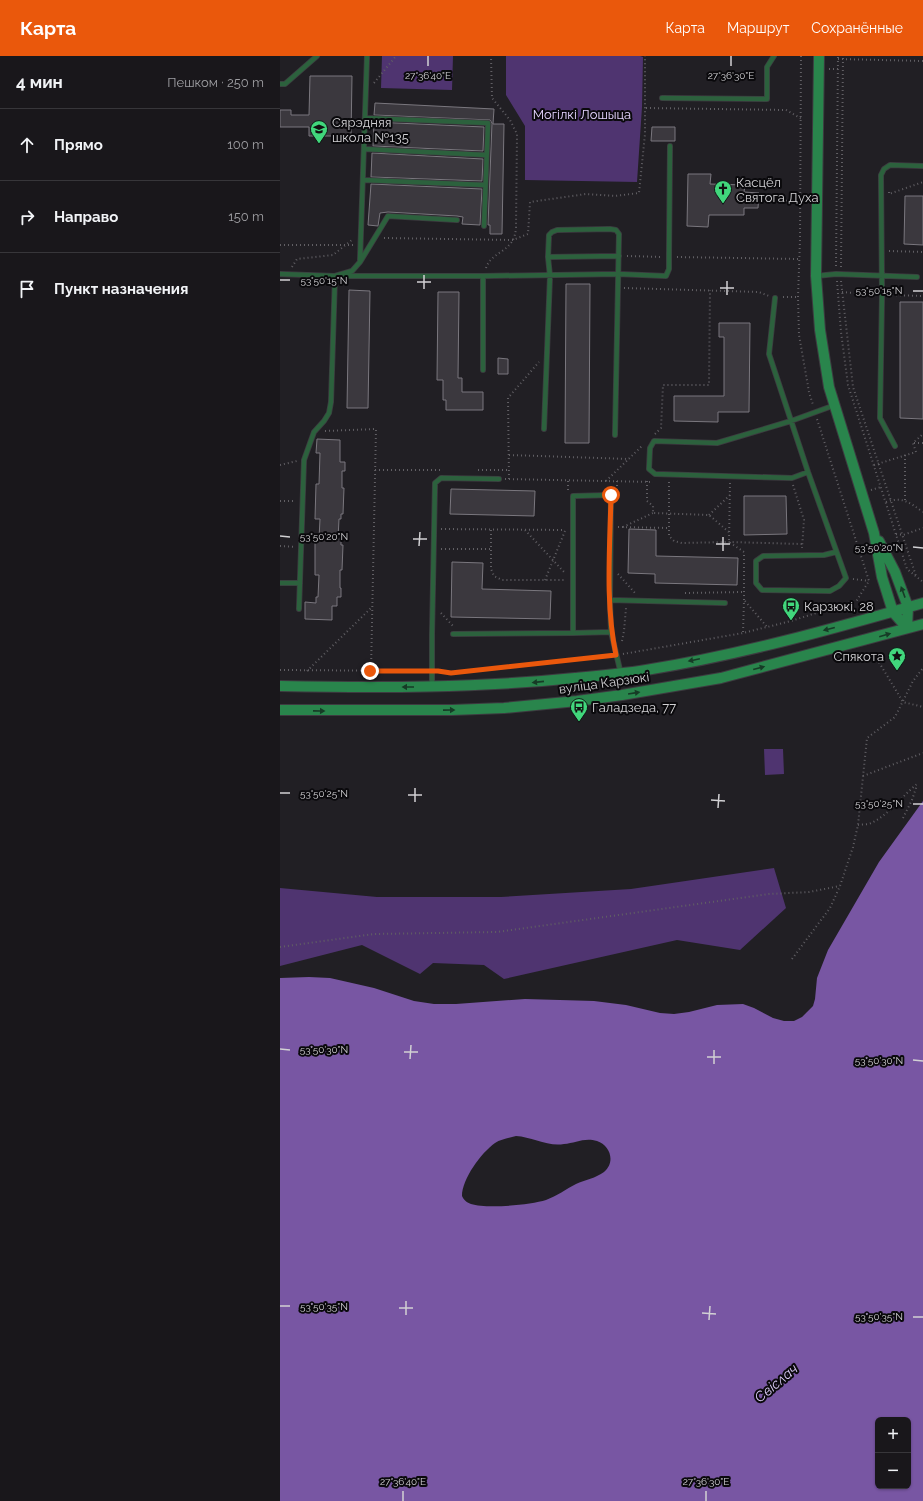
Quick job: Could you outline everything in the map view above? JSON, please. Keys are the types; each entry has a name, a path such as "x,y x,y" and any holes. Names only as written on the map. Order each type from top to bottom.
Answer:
{"street":[{"path":"819,56 816,276 820,330 829,388 874,532 882,577 894,612 906,628"},
{"path":"874,532 895,572 908,607 906,628"},
{"name":"вуліца Карзюкі","path":"280,686 432,687 529,683 621,674 732,653 894,612 923,603"},
{"name":"вуліца Карзюкі","path":"280,710 452,710 504,708 577,701 722,678 923,624"}],"lane":[{"path":"280,84 285,84 316,56"},
{"path":"360,262 362,242 367,56"},
{"path":"662,98 766,99 767,67 774,56"},
{"path":"365,118 488,123 484,226"},
{"path":"280,274 336,276 550,276 618,274 666,276 669,268 670,146"},
{"path":"364,149 486,155"},
{"path":"895,446 880,418 882,276 881,174 884,169 890,165 923,166"},
{"path":"363,180 485,185"},
{"path":"336,276 352,271 360,262 388,216 457,220"},
{"path":"544,429 550,276 548,235 558,230 610,229 616,230 619,234 615,435"},
{"path":"548,257 619,256"},
{"path":"816,276 839,274 917,277"},
{"path":"299,609 304,460 314,432 329,413 331,402 336,276"},
{"path":"483,276 483,370"},
{"path":"775,298 769,354 808,472 846,578 839,586 830,591 762,590 756,582 756,561 763,556 824,555 836,552"},
{"path":"808,472 792,478 655,474 649,469 650,448 654,442 717,443 791,421 835,405"},
{"path":"432,687 433,529 435,483 441,478 499,479"},
{"path":"573,633 573,496 611,495 611,632 621,674"},
{"path":"280,583 300,584"},
{"path":"610,600 725,603"},
{"path":"455,632 611,632"}],"path":[{"path":"366,93 396,56"},
{"path":"483,276 487,265 510,245 516,236 517,134 510,120 492,98 491,56"},
{"path":"375,238 514,240 528,234 530,202 586,194 615,196 639,193 645,134 645,56"},
{"path":"923,61 838,58 839,274 841,332 848,385 907,569 923,582"},
{"path":"843,58 839,274 853,387 916,576"},
{"path":"645,108 786,110 802,119"},
{"path":"890,188 889,194 923,182"},
{"path":"758,200 800,201"},
{"path":"286,274 297,259 333,255 362,233"},
{"path":"280,245 343,246 362,242"},
{"path":"889,251 923,252"},
{"path":"619,256 800,259"},
{"path":"618,287 759,292 775,298 798,297"},
{"path":"650,438 661,428 663,385 709,385 710,290"},
{"path":"509,479 508,398 548,352"},
{"path":"314,432 376,428 370,671"},
{"path":"913,443 923,434"},
{"path":"874,465 916,452 913,443"},
{"path":"913,443 923,443"},
{"path":"606,481 645,444"},
{"path":"509,455 629,459"},
{"path":"905,455 905,500"},
{"path":"280,465 304,460"},
{"path":"499,479 654,482"},
{"path":"568,480 568,494"},
{"path":"617,481 617,496"},
{"path":"647,482 647,501 653,506 653,513"},
{"path":"662,482 669,482 669,536 674,541 682,543 729,542 802,544"},
{"path":"723,483 730,484 729,542"},
{"path":"793,484 804,520 802,556"},
{"path":"709,515 730,494"},
{"path":"886,502 891,500 905,500 923,512"},
{"path":"280,502 303,501"},
{"path":"622,527 653,513 709,515 730,533"},
{"path":"616,527 669,528"},
{"path":"896,534 903,535 923,528"},
{"path":"433,529 568,530 567,538"},
{"path":"491,530 491,569 494,576 502,580 566,580 566,567"},
{"path":"525,530 566,574"},
{"path":"545,580 565,530"},
{"path":"729,542 744,552 743,634"},
{"path":"280,546 301,547"},
{"path":"439,549 491,550"},
{"path":"617,573 636,594 626,594 624,631 621,645"},
{"path":"846,578 869,581"},
{"path":"682,593 744,592"},
{"path":"744,600 768,628"},
{"path":"307,671 372,607"},
{"path":"439,611 455,632"},
{"path":"621,649 622,654"},
{"path":"280,670 432,671 451,673 616,655"},
{"path":"877,659 903,702 923,707"},
{"path":"792,959 830,908 840,886 853,847 858,825 867,738 895,717 913,681 923,668"},
{"path":"862,776 923,753"},
{"path":"858,825 870,824 888,812 917,784 912,800 903,818"},
{"path":"280,947 374,934 497,932 769,894 809,892 840,886"}],"green space":[{"path":"382,56 453,56 452,90 381,88"},
{"name":"Могілкі Лошыца","path":"506,56 643,57 642,107 637,182 525,180 525,126 506,95"},
{"path":"764,749 783,749 784,774 765,775"},
{"path":"774,868 786,908 740,950 677,940 504,979 484,965 433,963 420,974 362,945 280,966 280,888 377,897 501,897 631,889"}],"water":[{"name":"Свіслач","path":"923,801 923,1501 280,1501 280,978 330,978 374,988 414,1001 434,1004 456,1004 525,999 594,1001 626,1005 660,1013 674,1014 717,1005 743,1004 773,1018 784,1021 794,1021 802,1017 813,1006 817,978 828,950 879,862","holes":["516,1136 558,1145 584,1140 597,1141 602,1143 608,1150 610,1154 610,1164 601,1174 576,1184 554,1197 539,1202 498,1206 478,1205 466,1202 462,1196 465,1182 473,1167 484,1153 495,1143 502,1140"]}],"building":[{"path":"310,76 352,76 351,136 309,136 309,127 280,127 280,110 291,110 291,115 309,115"},
{"path":"375,103 494,109 493,124 504,124 502,234 490,234 490,225 488,225 492,123 490,120 374,115"},
{"path":"374,122 484,127 483,151 373,146"},
{"path":"652,127 675,127 675,141 651,141"},
{"path":"372,153 483,159 482,181 371,177"},
{"name":"Касцёл Святога Духа","path":"688,174 711,174 710,184 745,185 744,192 759,193 758,208 744,208 744,215 709,215 708,227 687,226"},
{"path":"371,184 482,189 480,225 462,224 463,217 457,216 388,212 380,213 378,226 368,225"},
{"path":"905,196 923,196 923,245 904,244"},
{"path":"566,284 590,284 589,443 565,443"},
{"path":"349,290 370,291 368,408 347,408"},
{"path":"438,292 459,292 458,378 462,378 462,392 483,392 483,410 446,410 446,400 443,400 443,380 437,380"},
{"path":"900,302 923,302 923,419 900,418"},
{"path":"719,323 750,323 749,412 718,412 718,422 674,421 674,396 724,396 724,337 719,337"},
{"path":"498,358 508,359 508,374 498,374"},
{"path":"317,439 340,440 340,462 345,462 345,471 342,471 342,488 344,488 343,514 341,514 341,519 339,519 338,539 341,539 341,545 343,545 342,570 340,570 341,597 337,597 337,606 332,606 332,620 305,619 305,602 316,603 316,597 318,597 319,575 315,575 315,539 319,539 320,519 315,519 316,484 319,484 320,453 316,453"},
{"path":"451,489 535,491 534,516 450,514"},
{"path":"744,496 786,496 787,534 744,535"},
{"path":"629,529 656,530 656,556 738,558 737,585 655,583 655,574 628,573"},
{"path":"452,562 483,563 482,589 551,591 550,619 451,617"}],"place":[{"name":"Сярэдняя школа №135","path":"319,144"},
{"name":"Касцёл Святога Духа","path":"723,204"},
{"name":"Карзюкі, 28","path":"791,621"},
{"name":"Спякота","path":"897,671"},
{"name":"Галадзеда, 77","path":"579,722"}],"route":[{"path":"370,671 438,671 451,673 616,655 611,632 610,600 611,495"}]}
